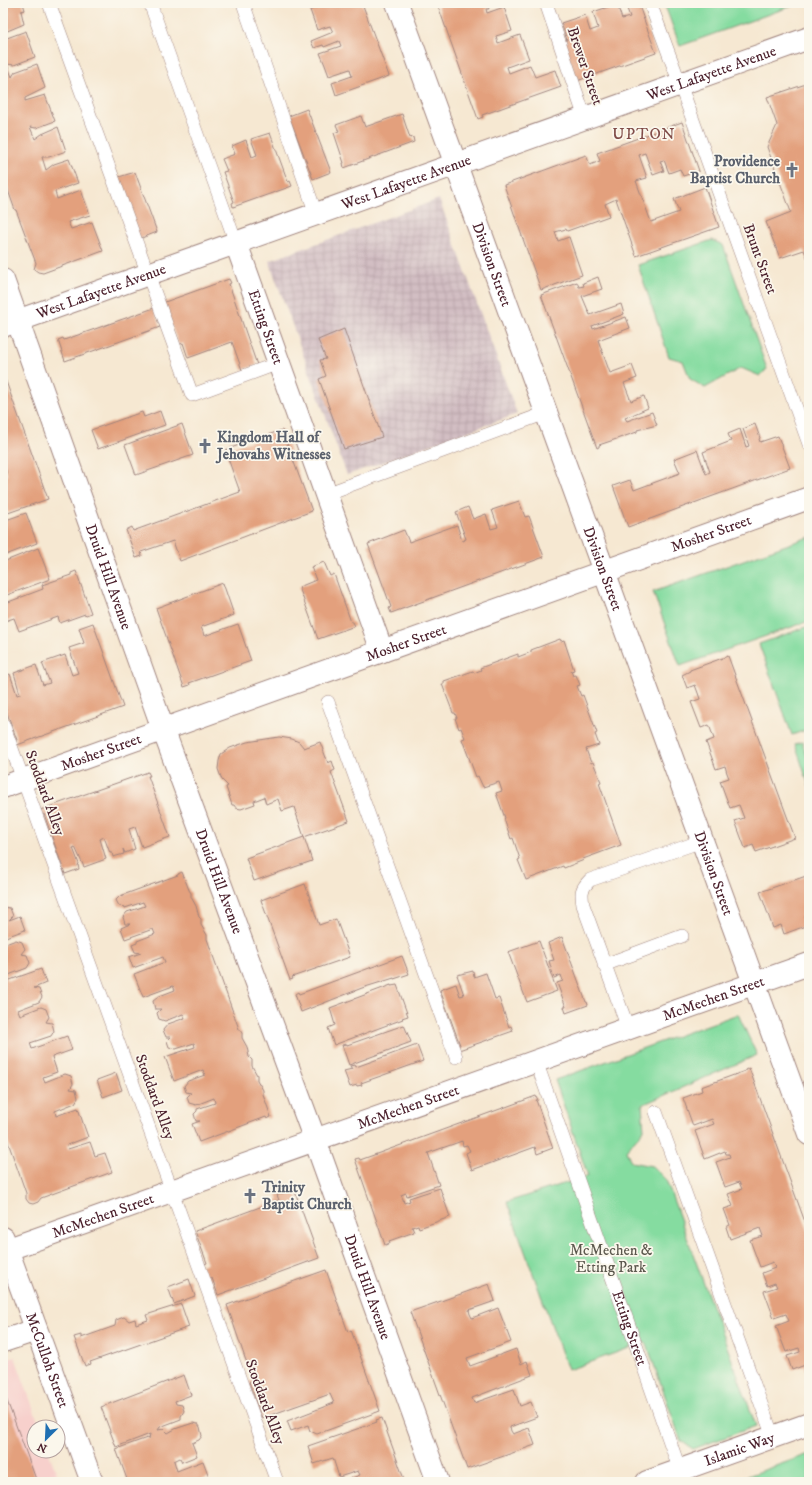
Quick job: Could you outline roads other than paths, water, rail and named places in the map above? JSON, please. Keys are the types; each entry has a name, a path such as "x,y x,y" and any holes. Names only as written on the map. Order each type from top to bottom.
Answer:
{"street":[{"name":"Division Street","path":"397,3 809,1134"},
{"name":"West Lafayette Avenue","path":"10,323 809,38"},
{"name":"Etting Street","path":"236,243 382,651"},
{"name":"Druid Hill Avenue","path":"3,280 10,323 164,730 315,1140 438,1482"},
{"name":"Mosher Street","path":"3,787 809,498"},
{"name":"McMechen Street","path":"4,1249 172,1191 809,964"},
{"name":"McCulloh Street","path":"4,1249 36,1330 92,1482"},
{"path":"3,1341 36,1330"},
{"name":"Islamic Way","path":"646,1482 682,1476 773,1437 809,1424"}],"lane":[{"path":"49,3 192,395 279,363"},
{"name":"Etting Street","path":"150,3 236,243"},
{"path":"243,3 316,214"},
{"name":"Brewer Street","path":"546,3 585,118"},
{"name":"Brunt Street","path":"650,3 809,444"},
{"path":"326,494 546,413"},
{"path":"328,702 456,1057"},
{"name":"Stoddard Alley","path":"3,724 277,1482"},
{"path":"628,1028 582,905 581,895 583,887 590,880 702,841"},
{"path":"604,965 682,936"},
{"name":"Etting Street","path":"536,1061 682,1476"},
{"path":"656,1112 773,1437"}],"place":[{"name":"Providence Baptist Church","path":"792,170"},
{"name":"Kingdom Hall of Jehovahs Witnesses","path":"205,446"},
{"name":"Trinity Baptist Church","path":"250,1196"}],"district":[{"name":"UPTON","path":"644,134"}],"park label":[{"name":"McMechen & Etting Park","path":"611,1258"}]}
